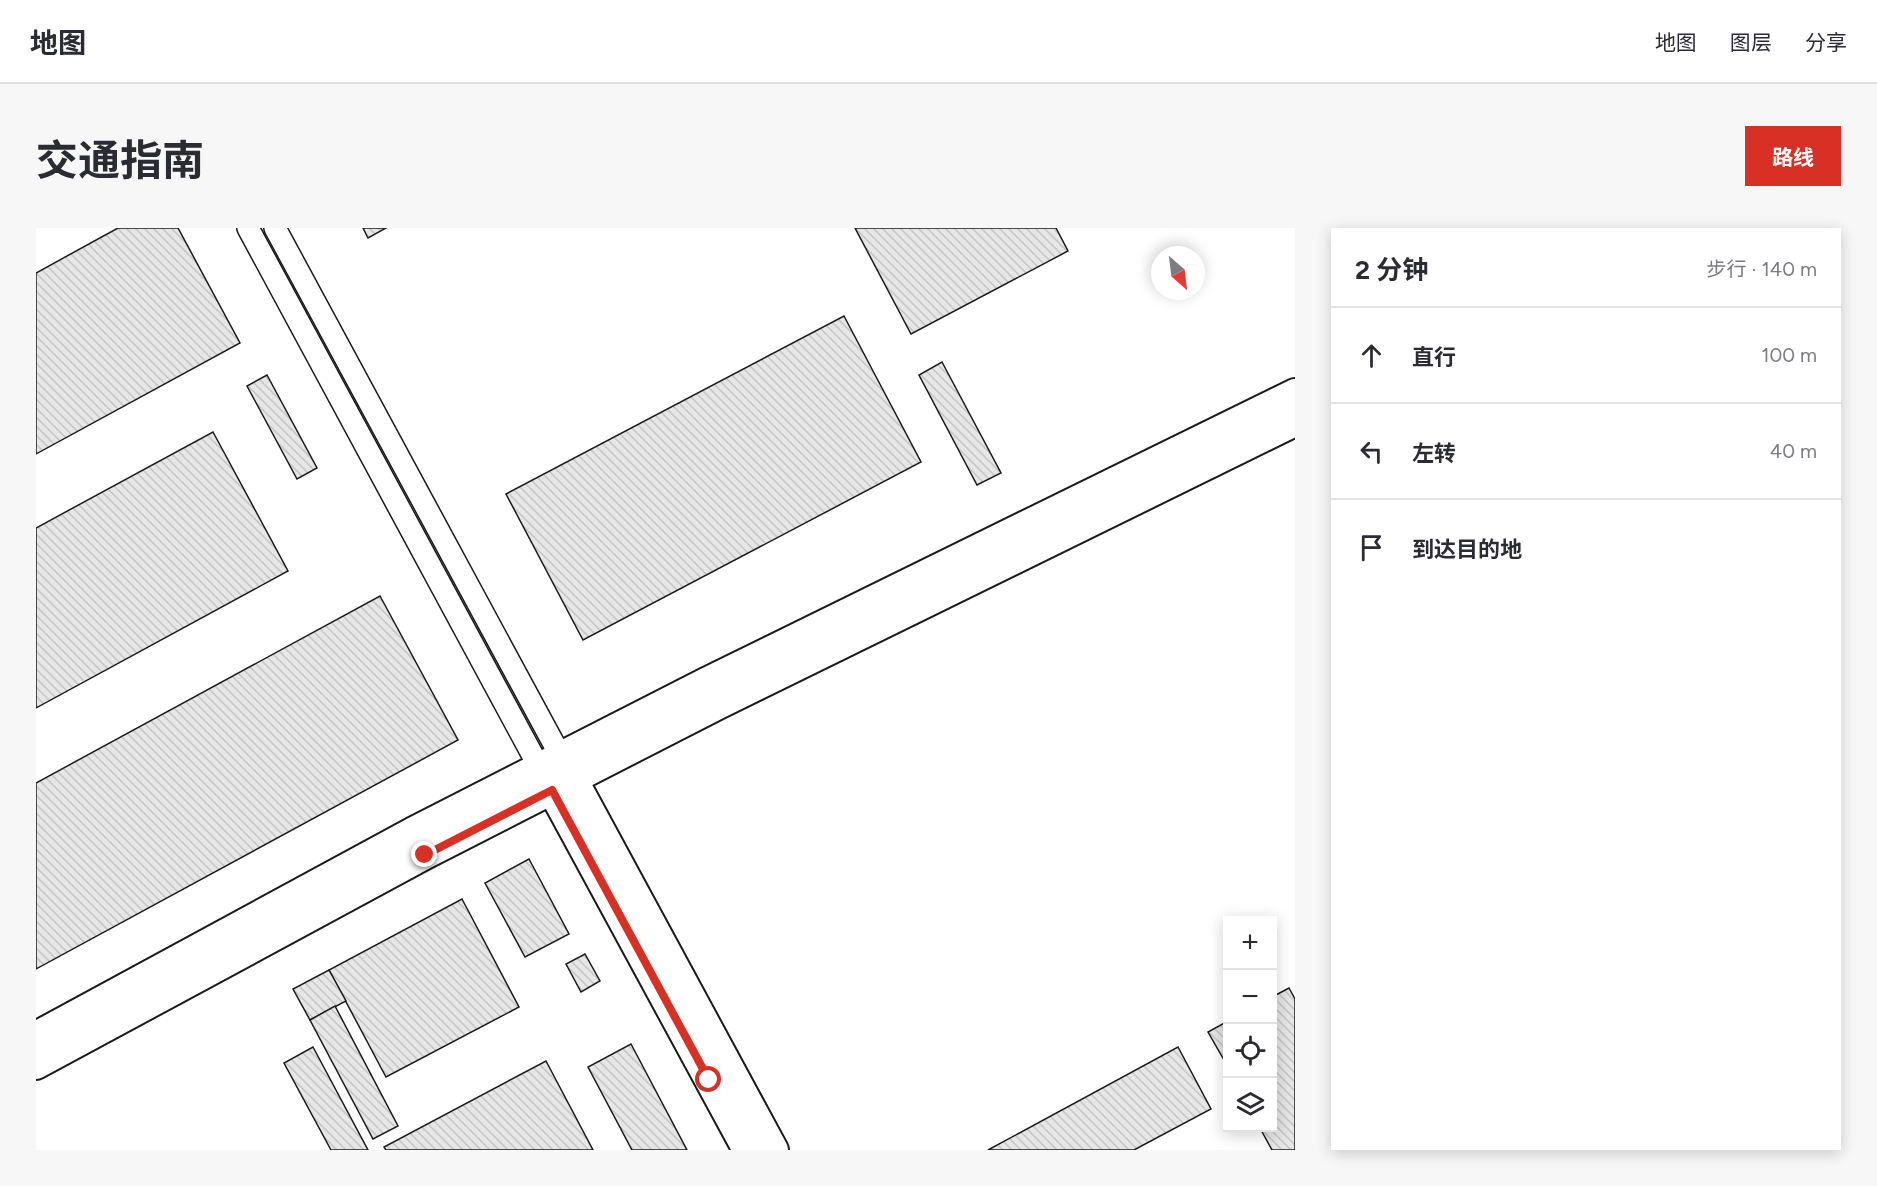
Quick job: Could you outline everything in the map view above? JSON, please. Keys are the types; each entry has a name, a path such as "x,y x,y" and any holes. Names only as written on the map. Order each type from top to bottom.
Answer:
{"main road":[{"path":"36,1065 425,855 706,682 1295,393"},
{"path":"36,1036 412,832 718,705 1295,422"},
{"path":"556,773 747,1150"},
{"path":"556,773 774,1150"}],"street":[{"path":"248,228 556,773"},
{"path":"275,228 556,773"}],"building":[{"path":"118,228 178,228 240,343 36,454 36,273"},
{"path":"363,228 386,228 368,238"},
{"path":"855,228 1056,228 1068,251 911,334"},
{"path":"844,316 921,462 583,640 506,494"},
{"path":"942,362 1001,473 977,485 919,375"},
{"path":"267,375 317,468 297,479 247,386"},
{"path":"213,432 288,571 36,708 36,528"},
{"path":"380,596 458,740 36,969 36,783"},
{"path":"529,859 569,934 525,957 485,883"},
{"path":"462,899 519,1007 386,1077 329,970"},
{"path":"585,954 600,981 581,992 566,964"},
{"path":"329,970 346,1001 310,1020 293,989"},
{"path":"1289,988 1295,999 1295,1150 1272,1150 1262,1132 1277,1132 1277,994"},
{"path":"335,1006 398,1126 373,1139 310,1020"},
{"path":"1223,1024 1223,1058 1208,1032"},
{"path":"631,1044 687,1150 632,1150 588,1067"},
{"path":"313,1047 368,1150 331,1150 284,1063"},
{"path":"1178,1047 1211,1109 1134,1150 988,1150"},
{"path":"546,1061 593,1150 386,1150 384,1147"}],"route":[{"path":"425,855 552,790 709,1080"}]}
